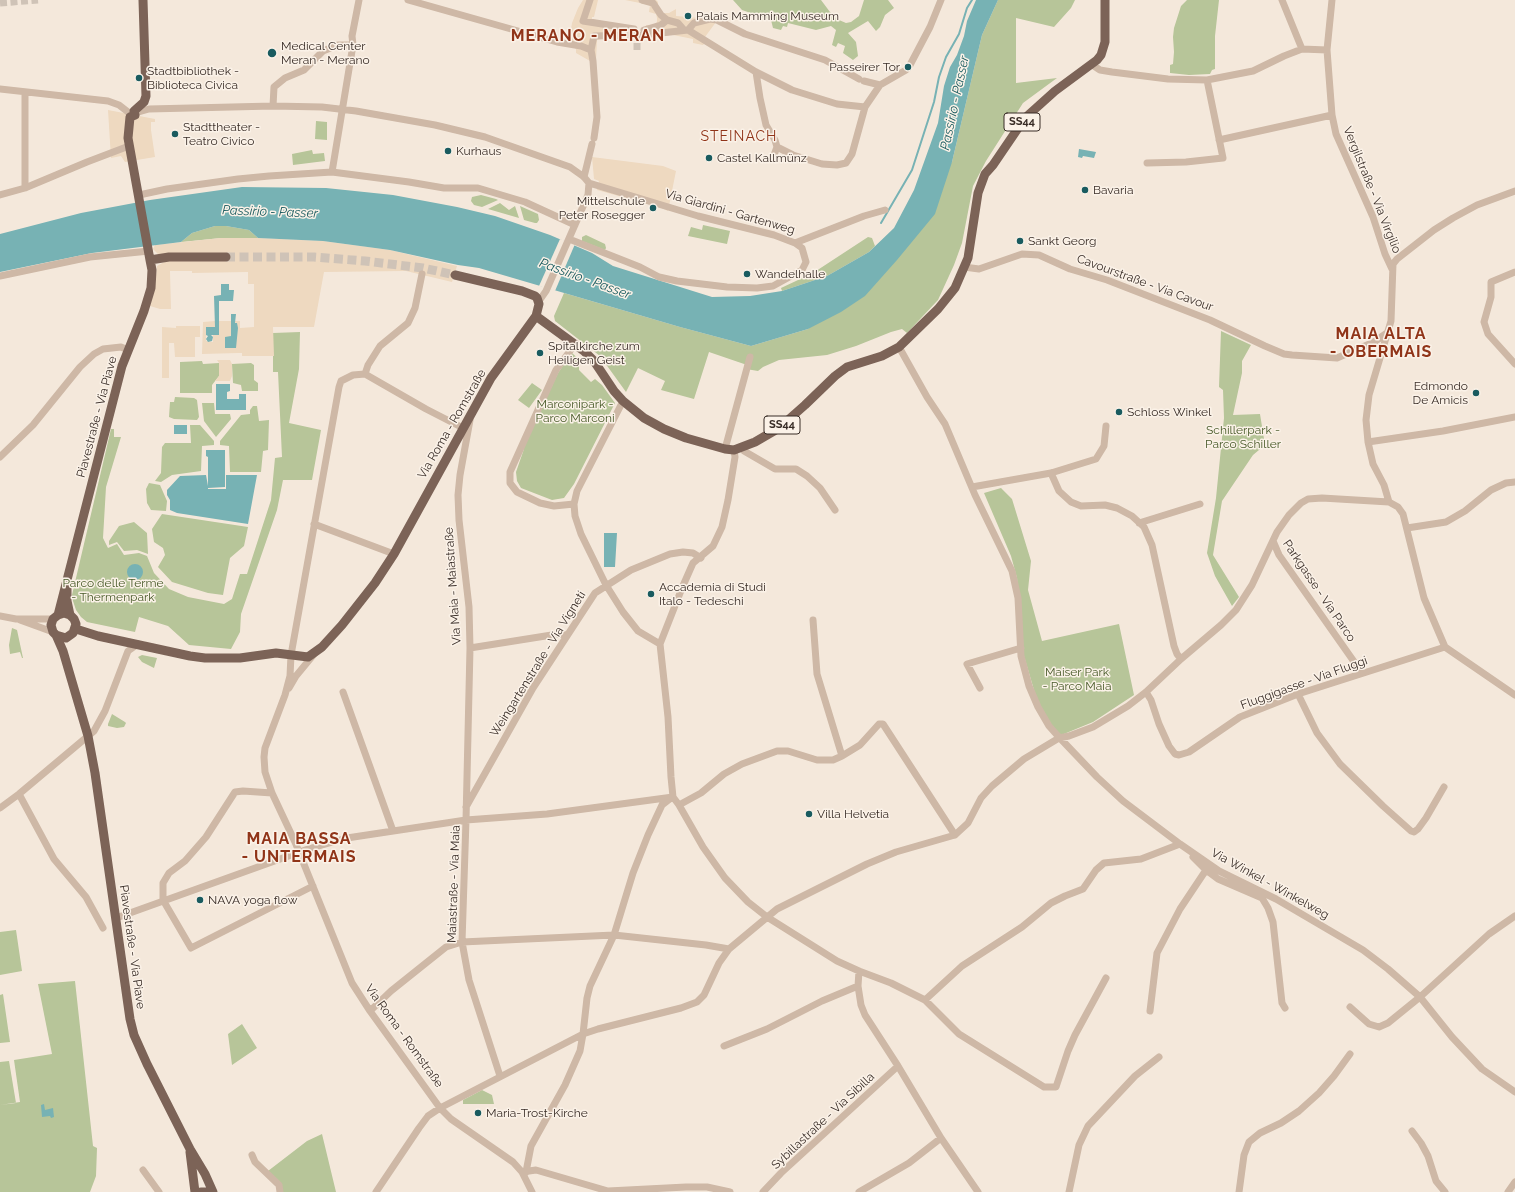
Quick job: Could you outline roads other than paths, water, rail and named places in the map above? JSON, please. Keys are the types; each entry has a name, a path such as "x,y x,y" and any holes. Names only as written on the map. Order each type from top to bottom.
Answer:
{"main road":[{"path":"132,113 144,102 146,96 143,0"},
{"name":"SS44","path":"738,449 755,442 779,428 847,367 882,356 899,347 938,309 955,288 968,258 978,193 985,174 993,165 1025,118 1055,91 1101,55 1104,48 1106,0"},
{"name":"Piavestraße - Via Piave","path":"132,113 128,131 129,146 149,252 152,277 149,296 128,350 117,384 66,583 51,625 63,651 88,736 95,773 130,1020 134,1034 147,1064 213,1192"},
{"path":"149,252 169,257 226,257"},
{"path":"455,275 497,285 532,295 537,298 539,301 536,316 575,344 594,361 614,391 623,401 644,418 664,429 686,438 725,449 738,449"},
{"name":"Via Roma - Romstraße","path":"316,653 342,625 370,589 395,552 491,378 536,316"},
{"name":"Piavestraße - Via Piave","path":"66,583 70,615 74,618 76,629"},
{"path":"55,617 64,613 70,615"},
{"path":"54,633 66,638 76,629 98,636 205,658 240,658 276,653 308,657 316,653"},
{"name":"Piavestraße - Via Piave","path":"63,651 66,638"},
{"name":"Piavestraße - Via Piave","path":"190,1149 195,1192"},
{"path":"201,1192 206,1192"}],"street":[{"path":"332,172 353,45 352,36 359,0"},
{"path":"408,0 557,42 580,46 591,50"},
{"path":"590,0 583,21 634,29"},
{"path":"642,0 653,3 660,16 678,23 686,30 705,40 756,72 792,90 836,104 865,107"},
{"path":"756,72 766,125 776,143 793,155 827,164 837,165 846,163 852,154 865,107 880,85 908,67 930,27 942,0"},
{"path":"1282,0 1302,50"},
{"name":"Vergilstraße - Via Virgilio","path":"1332,0 1327,50 1332,115 1336,134 1374,217 1385,254 1392,268"},
{"path":"584,177 591,159 597,117 591,50 594,36 643,36 686,30 694,23 710,19 717,20 745,34 825,60 862,80 880,85"},
{"path":"644,30 661,25 667,20"},
{"path":"273,106 274,87 285,78 304,70 323,51 338,45 353,45"},
{"path":"1091,64 1100,70 1112,72 1168,79 1206,80 1253,71 1284,56 1302,50 1327,50"},
{"path":"1148,163 1186,162 1223,158 1206,80"},
{"path":"0,89 108,102 119,105 132,113 149,109 273,106 343,109 439,125 486,137 570,167 584,177 589,183 588,195 547,290 539,301"},
{"path":"25,92 25,188"},
{"path":"1219,140 1332,115"},
{"path":"774,155 776,143"},
{"path":"0,195 25,188 129,146"},
{"path":"139,197 167,189 238,179 332,172 444,188 478,188 525,202 575,225"},
{"name":"Via Giardini - Gartenweg","path":"589,183 698,216 774,235 795,243 864,216 885,210"},
{"path":"1389,502 1384,485 1373,464 1368,442 1366,420 1368,395 1392,314 1392,268 1397,259 1434,230 1453,218 1477,205 1515,191"},
{"path":"568,240 640,267 659,277 677,281 720,286 757,288 773,286 802,270 806,262 802,248 795,243"},
{"path":"0,276 90,257 149,252"},
{"name":"Cavourstraße - Via Cavour","path":"964,267 979,269 1018,255 1039,255 1070,269 1107,280 1210,320 1284,354 1337,358 1374,342 1386,333"},
{"path":"1515,272 1492,282 1491,297 1484,322 1488,334 1515,364"},
{"path":"365,374 368,365 380,346 408,322 415,308 422,274"},
{"path":"574,504 554,506 540,503 517,492 510,483 510,472 556,370 575,344"},
{"path":"0,457 33,425 80,367 94,354 104,349 121,347 128,350"},
{"name":"Via Winkel - Winkelweg","path":"899,347 927,397 945,424 992,531 1012,571 1018,598 1021,656 1029,686 1038,707 1049,726 1097,777 1123,801 1188,850 1219,871 1276,899 1363,950 1388,969 1420,997 1452,1037 1482,1069 1515,1092"},
{"path":"725,449 750,357"},
{"path":"313,886 190,948 163,900 163,883 169,873 185,861 206,837 235,792 243,791 272,793 265,772 264,756 290,676 291,655 341,381 354,374 365,374 426,409 463,428"},
{"path":"623,401 577,491 574,504 581,534 606,584 623,612 638,631 660,644"},
{"name":"Via Maia - Maiastraße","path":"466,807 470,648 469,607 459,520 458,495 471,413"},
{"path":"1368,442 1443,431 1515,417"},
{"path":"972,487 1051,473 1096,459 1104,446 1106,426"},
{"path":"835,510 820,488 807,476 796,469 775,469 738,449 735,457 722,527 714,546 694,563 660,644 668,717 673,797 724,878 748,902 767,917 837,961 859,971 891,982 925,1000 959,1034 1044,1087 1056,1087 1075,1035 1106,978"},
{"path":"1051,473 1059,491 1071,502 1081,506 1105,505 1117,508 1132,516 1144,527 1152,544 1176,654 1181,659"},
{"path":"1407,528 1446,522 1465,511 1490,490 1506,483 1515,482"},
{"path":"376,1192 428,1116 440,1108 583,1034 681,1008 697,1002 704,995 719,963 729,949 776,909 867,864 896,852 955,835 968,823 981,798 992,786 1024,759 1059,738 1094,727 1128,706 1146,692 1181,659 1221,625 1236,610 1252,585 1273,541 1289,514 1301,503 1308,500 1322,498 1394,503 1401,511 1407,528 1424,598 1445,647 1515,695"},
{"path":"1139,523 1200,504"},
{"path":"314,524 376,547 395,552"},
{"name":"Parkgasse - Via Parco","path":"1273,541 1279,555 1362,673"},
{"name":"Weingartenstraße - Via Vigneti","path":"466,807 533,688 595,593 606,584 631,570 670,554 683,552 693,554 701,558"},
{"path":"0,616 16,618 55,617"},
{"path":"16,618 54,633"},
{"path":"813,620 817,674 842,756"},
{"path":"470,648 558,634 567,635"},
{"path":"0,808 19,794 94,731 105,711 128,651 138,644"},
{"name":"Fluggigasse - Via Fluggi","path":"1146,692 1151,700 1159,724 1169,746 1175,754 1179,755 1189,752 1240,717 1298,694 1445,647"},
{"path":"980,688 967,664 1021,648"},
{"path":"285,695 296,676 316,653"},
{"path":"343,692 393,831"},
{"path":"1298,694 1317,733 1340,764 1411,831 1414,832 1418,829 1444,787"},
{"path":"679,805 701,793 724,774 742,764 777,751 788,751 817,760 833,760 860,745 879,724 883,724 955,835"},
{"name":"Via Roma - Romstraße","path":"272,793 301,856 346,972 370,1011 440,1108 451,1119 508,1158 524,1172 532,1192"},
{"path":"19,794 54,859 86,897 103,928"},
{"path":"116,918 163,900 301,856 346,838 466,820 547,814 673,797"},
{"path":"673,797 668,798 662,805 633,872 614,935 590,986 580,1051 565,1084 531,1146 524,1172 536,1170 608,1192 686,1187 707,1187 730,1192"},
{"name":"Maiastraße - Via Maia","path":"466,807 462,942 469,980 500,1076"},
{"path":"925,1000 962,966 1022,927 1051,903 1083,889 1096,870 1104,863 1141,859 1180,844"},
{"path":"1188,850 1206,870 1218,879 1262,898 1268,908 1273,922 1282,1003 1284,1008"},
{"path":"1150,1011 1157,953 1180,909 1206,870"},
{"path":"1350,1007 1369,1024 1379,1027 1388,1023 1420,997 1489,934 1515,916"},
{"path":"370,1011 446,947 462,942 614,935 729,949"},
{"path":"859,971 858,986 861,1005 865,1015 898,1066 941,1138 978,1192"},
{"path":"724,1046 858,986"},
{"path":"1239,1192 1244,1154 1249,1142 1260,1133 1281,1123 1299,1111 1318,1094 1334,1076 1350,1054"},
{"path":"1069,1192 1079,1145 1088,1126 1135,1076 1159,1057"},
{"name":"Sybillastraße - Via Sibilla","path":"763,1192 898,1066"},
{"path":"1412,1131 1428,1156 1436,1181 1445,1192"},
{"path":"859,1192 909,1163 941,1138"},
{"path":"252,1155 255,1162 279,1185 280,1192"},
{"path":"143,1170 159,1192"},
{"path":"1508,1192 1515,1182"}],"water":[{"name":"Passirio - Passer","path":"976,0 998,0 982,35 952,162 935,214 865,296 841,312 808,329 751,346 680,327 479,268 458,265 390,250 323,241 258,238 249,230 226,226 215,226 192,233 181,242 92,253 0,272 0,234 81,213 150,200 242,187 326,188 393,195 495,216 550,235 592,253 613,266 712,297 750,296 782,291 827,276 869,252 894,228 914,190 938,123 944,86 950,67 957,55 964,36 967,21"},
{"path":"1079,149 1096,152 1094,158 1083,156 1082,158 1078,157"},
{"path":"221,284 229,284 229,290 234,290 233,301 219,301 219,335 211,335 213,337 212,341 208,342 206,339 208,336 206,335 206,327 215,327 214,296 221,295"},
{"path":"231,314 236,314 235,323 237,323 238,328 236,348 225,348 225,337 231,336"},
{"path":"216,384 230,384 230,391 227,392 227,399 239,399 239,394 246,394 246,410 216,410"},
{"path":"174,425 187,425 187,434 174,434"},
{"path":"206,450 225,450 225,487 208,489 226,489 226,475 257,475 248,524 177,513 170,510 170,500 167,495 167,490 180,476 206,475 208,486 208,457 206,456"},
{"path":"604,533 617,533 615,567 604,567"},
{"path":"135,564 141,566 143,572 141,578 135,580 129,578 127,572 129,566"},
{"path":"44,1104 45,1110 53,1108 54,1117 42,1117 41,1105"}],"waterway":[{"path":"881,223 912,170 934,102 939,77 946,57 959,34 967,8 972,0"}],"tunnel":[{"path":"0,3 38,0"},
{"path":"637,38 637,50"},
{"path":"226,257 314,257 365,261 423,268 455,275"}],"place":[{"name":"Palais Mamming Museum","path":"688,16"},
{"name":"Medical Center Meran - Merano","path":"272,53"},
{"name":"Passeirer Tor","path":"908,67"},
{"name":"Stadtbibliothek - Biblioteca Civica","path":"139,78"},
{"name":"Stadttheater - Teatro Civico","path":"175,134"},
{"name":"Kurhaus","path":"448,151"},
{"name":"Castel Kallmünz","path":"709,158"},
{"name":"Bavaria","path":"1085,190"},
{"name":"Mittelschule Peter Rosegger","path":"653,208"},
{"name":"Sankt Georg","path":"1020,241"},
{"name":"Wandelhalle","path":"747,274"},
{"name":"Spitalkirche zum Heiligen Geist","path":"540,353"},
{"name":"Edmondo De Amicis","path":"1476,393"},
{"name":"Schloss Winkel","path":"1119,412"},
{"name":"Accademia di Studi Italo - Tedeschi","path":"651,594"},
{"name":"Villa Helvetia","path":"809,814"},
{"name":"NAVA yoga flow","path":"200,900"},
{"name":"Maria-Trost-Kirche","path":"478,1113"}],"district":[{"name":"MERANO - MERAN","path":"588,36"},
{"name":"STEINACH","path":"739,137"},
{"name":"MAIA ALTA - OBERMAIS","path":"1381,343"},
{"name":"MAIA BASSA - UNTERMAIS","path":"299,848"}],"park label":[{"name":"Marconipark - Parco Marconi","path":"575,411"},
{"name":"Schillerpark - Parco Schiller","path":"1243,437"},
{"name":"Parco delle Terme - Thermenpark","path":"113,590"},
{"name":"Maiser Park - Parco Maia","path":"1077,679"}]}
